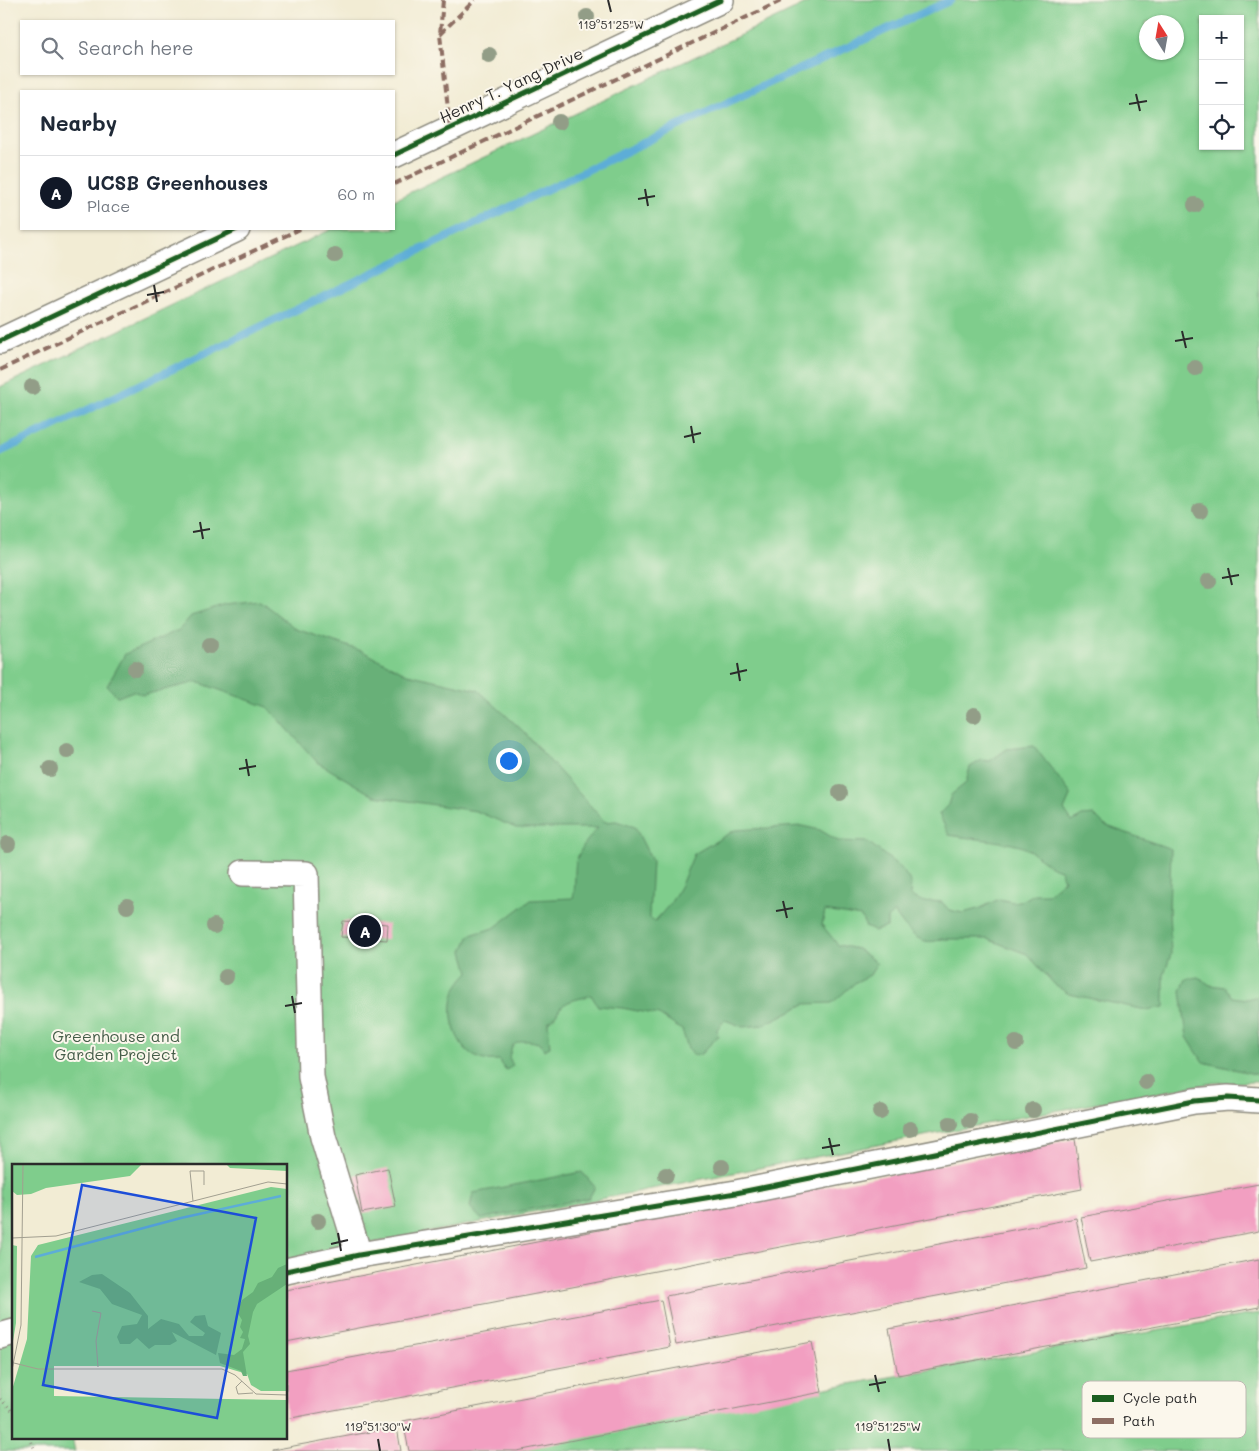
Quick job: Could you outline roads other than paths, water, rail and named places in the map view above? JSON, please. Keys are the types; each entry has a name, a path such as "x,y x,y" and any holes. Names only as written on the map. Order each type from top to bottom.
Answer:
{"street":[{"name":"Henry T. Yang Drive","path":"395,155 721,0"},
{"path":"0,341 235,230"},
{"path":"243,873 306,874 311,1076 324,1137 359,1255"},
{"path":"288,1271 359,1255 727,1194 1194,1101 1228,1098 1259,1100"}],"waterway":[{"path":"0,452 739,97 951,0"}],"place":[{"name":"UCSB Greenhouses","path":"365,931"}],"park label":[{"name":"Greenhouse and Garden Project","path":"116,1045"}]}
